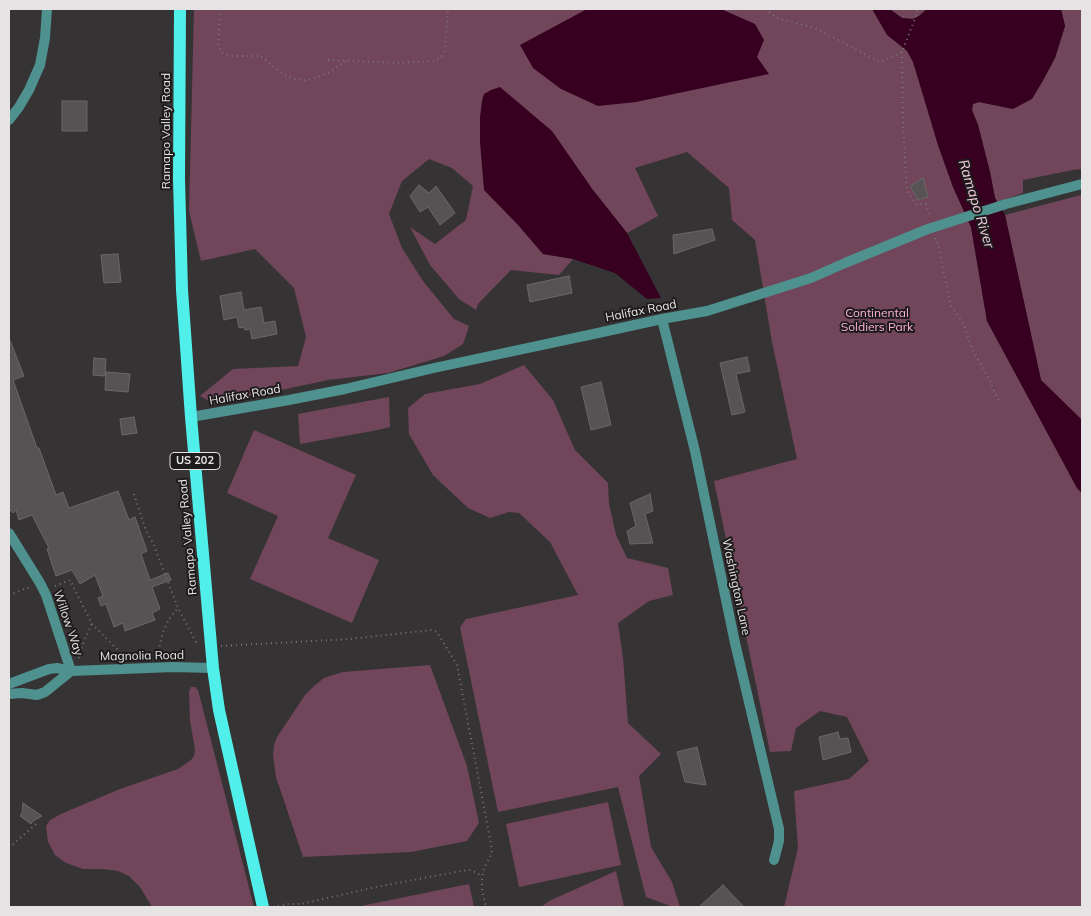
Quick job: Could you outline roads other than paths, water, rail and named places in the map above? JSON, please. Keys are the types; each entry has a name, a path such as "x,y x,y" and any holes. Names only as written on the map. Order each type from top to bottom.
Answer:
{"main road":[{"name":"Ramapo Valley Road","path":"180,9 179,179 182,281 191,417 213,668 219,710 263,907"}],"street":[{"path":"9,120 29,90 40,65 45,38 47,9"},
{"name":"Halifax Road","path":"191,417 345,389 434,368 707,311 812,278 928,229 1006,204 1082,184"},
{"name":"Washington Lane","path":"662,319 695,450 735,643 779,829 779,841 774,860"},
{"name":"Willow Way","path":"9,533 36,575 46,595 71,671"},
{"name":"Magnolia Road","path":"9,684 49,669 57,668 71,671 174,667 213,668"},
{"path":"9,694 37,695 45,692 71,671"}],"water":[{"path":"587,9 721,9 755,24 764,40 757,57 769,74 636,102 598,106 561,89 533,68 520,45"},
{"name":"Ramapo River","path":"872,9 890,9 902,18 913,19 927,9 1061,9 1065,26 1055,58 1032,99 1013,109 979,102 973,104 972,110 978,125 995,198 1005,215 1041,380 1082,420 1082,493 1077,488 987,321 971,227 953,187 938,145 913,62 907,51 887,35"},
{"path":"500,87 552,131 593,190 627,233 661,298 647,299 615,273 573,259 543,254 484,190 480,142 482,101 484,94"}],"park label":[{"name":"Continental Soldiers Park","path":"877,320"}]}
